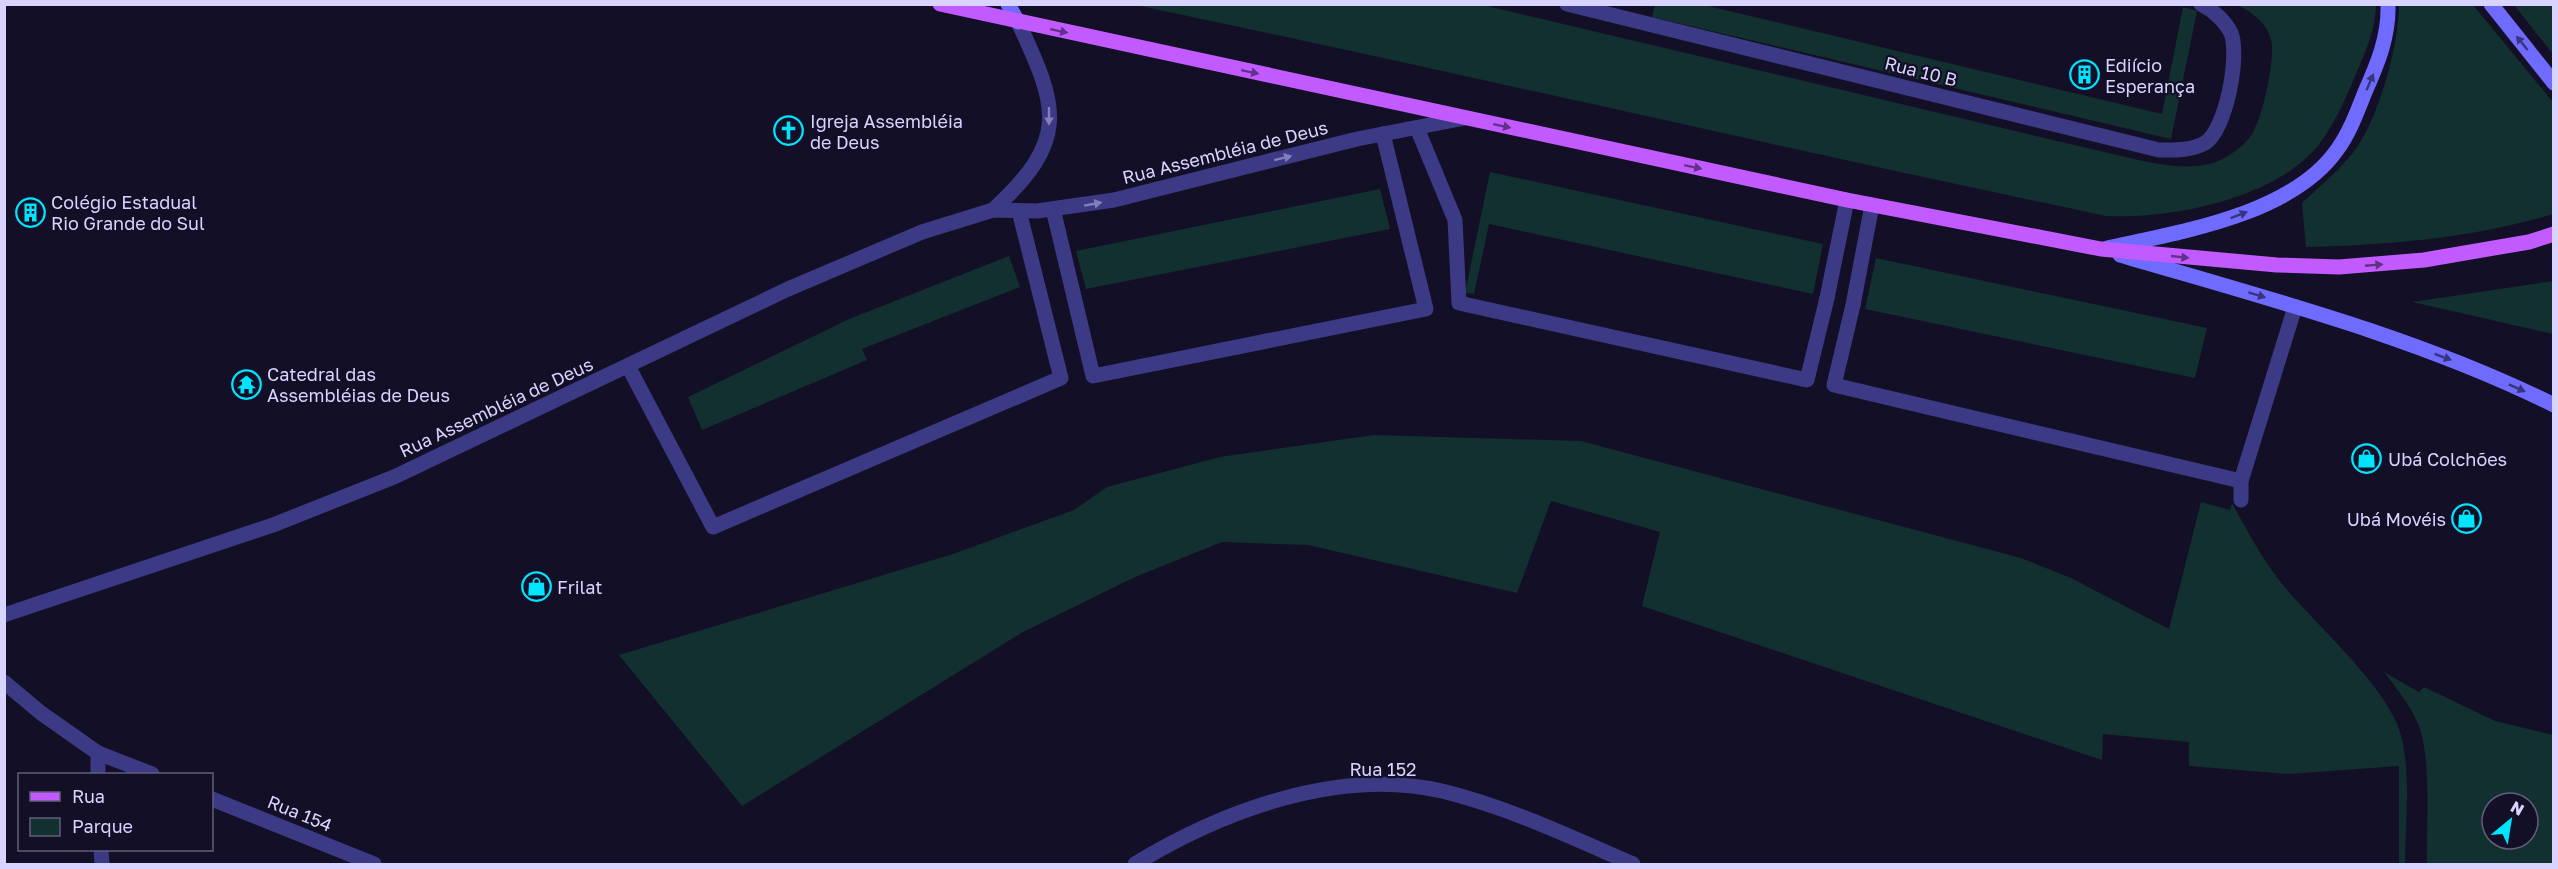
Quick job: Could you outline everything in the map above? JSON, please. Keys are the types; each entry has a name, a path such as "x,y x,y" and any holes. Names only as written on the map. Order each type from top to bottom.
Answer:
{"main road":[{"path":"940,4 1846,200 2101,249 2277,266 2339,267 2424,260 2529,242 2553,234"},
{"path":"1008,4 1018,22"},
{"path":"2101,249 2236,217 2285,192 2322,167 2346,135 2379,59 2387,29 2388,4"},
{"path":"2491,4 2553,82"},
{"path":"2101,249 2295,307 2481,371 2553,405"}],"street":[{"name":"Rua 10 B","path":"1567,4 1629,12 2159,150 2176,151 2205,142 2216,133 2221,123 2230,87 2234,48 2231,33 2222,19 2201,4"},
{"name":"Rua Assembléia de Deus","path":"993,210 1034,169 1046,143 1049,128 1048,93 1018,22"},
{"name":"Rua Assembléia de Deus","path":"4,615 338,500 415,467 884,247 993,210 1053,209 1114,200 1383,134 1465,118"},
{"path":"1417,128 1455,220 1459,303 1806,380 1827,298 1846,200"},
{"path":"1053,209 1093,376 1426,309 1383,134"},
{"path":"1872,205 1853,305 1834,385 2241,481"},
{"path":"628,366 713,527 1061,378 1019,211"},
{"path":"2241,500 2241,481 2295,307"},
{"path":"4,682 41,713 98,753 149,773"},
{"path":"98,753 98,773"},
{"name":"Rua 152","path":"1135,864 1178,840 1254,809 1323,790 1390,785 1441,791 1471,799 1546,826 1633,864"},
{"name":"Rua 154","path":"213,799 374,864"}],"green space":[{"path":"1136,5 1483,5 2130,158 2172,166 2200,166 2223,159 2250,137 2259,118 2270,75 2272,49 2269,34 2258,19 2237,5 2376,5 2374,23 2363,58 2339,112 2317,147 2298,165 2275,180 2219,202 2160,214 2106,216"},
{"path":"1655,5 1704,5 2162,114 2183,7 2197,11 2171,139 1652,17"},
{"path":"2399,5 2473,5 2553,102 2553,214 2492,229 2431,239 2306,247 2302,203 2352,154 2370,123 2391,61"},
{"path":"2514,5 2553,5 2553,54"},
{"path":"1490,172 1823,244 1813,294 1489,224 1474,294 1465,293"},
{"path":"1380,189 1390,229 1086,289 1076,251"},
{"path":"1009,256 1020,287 862,349 867,360 702,430 688,397 849,319"},
{"path":"1876,258 2207,328 2195,378 1865,309"},
{"path":"2553,281 2553,334 2412,302"},
{"path":"1374,435 1581,441 2021,558 2071,578 2169,629 2201,502 2230,510 2232,503 2257,548 2279,580 2363,673 2389,708 2397,724 2402,740 2407,775 2405,864 2399,864 2399,766 2289,774 2189,766 2189,742 2103,734 2102,760 1642,606 1660,532 1551,501 1517,593 1308,545 1222,542 1135,577 1023,632 742,806 619,655 953,554 1074,510 1107,487 1220,457"},
{"path":"2384,672 2419,692 2424,687 2495,721 2553,735 2553,864 2427,864 2426,758 2419,726 2403,698"}],"place":[{"name":"Ediício Esperança","path":"2084,75"},
{"name":"Igreja Assembléia de Deus","path":"789,131"},
{"name":"Colégio Estadual Rio Grande do Sul","path":"30,212"},
{"name":"Catedral das Assembléias de Deus","path":"246,384"},
{"name":"Ubá Colchões","path":"2367,459"},
{"name":"Ubá Movéis","path":"2467,519"},
{"name":"Frilat","path":"536,587"}]}
